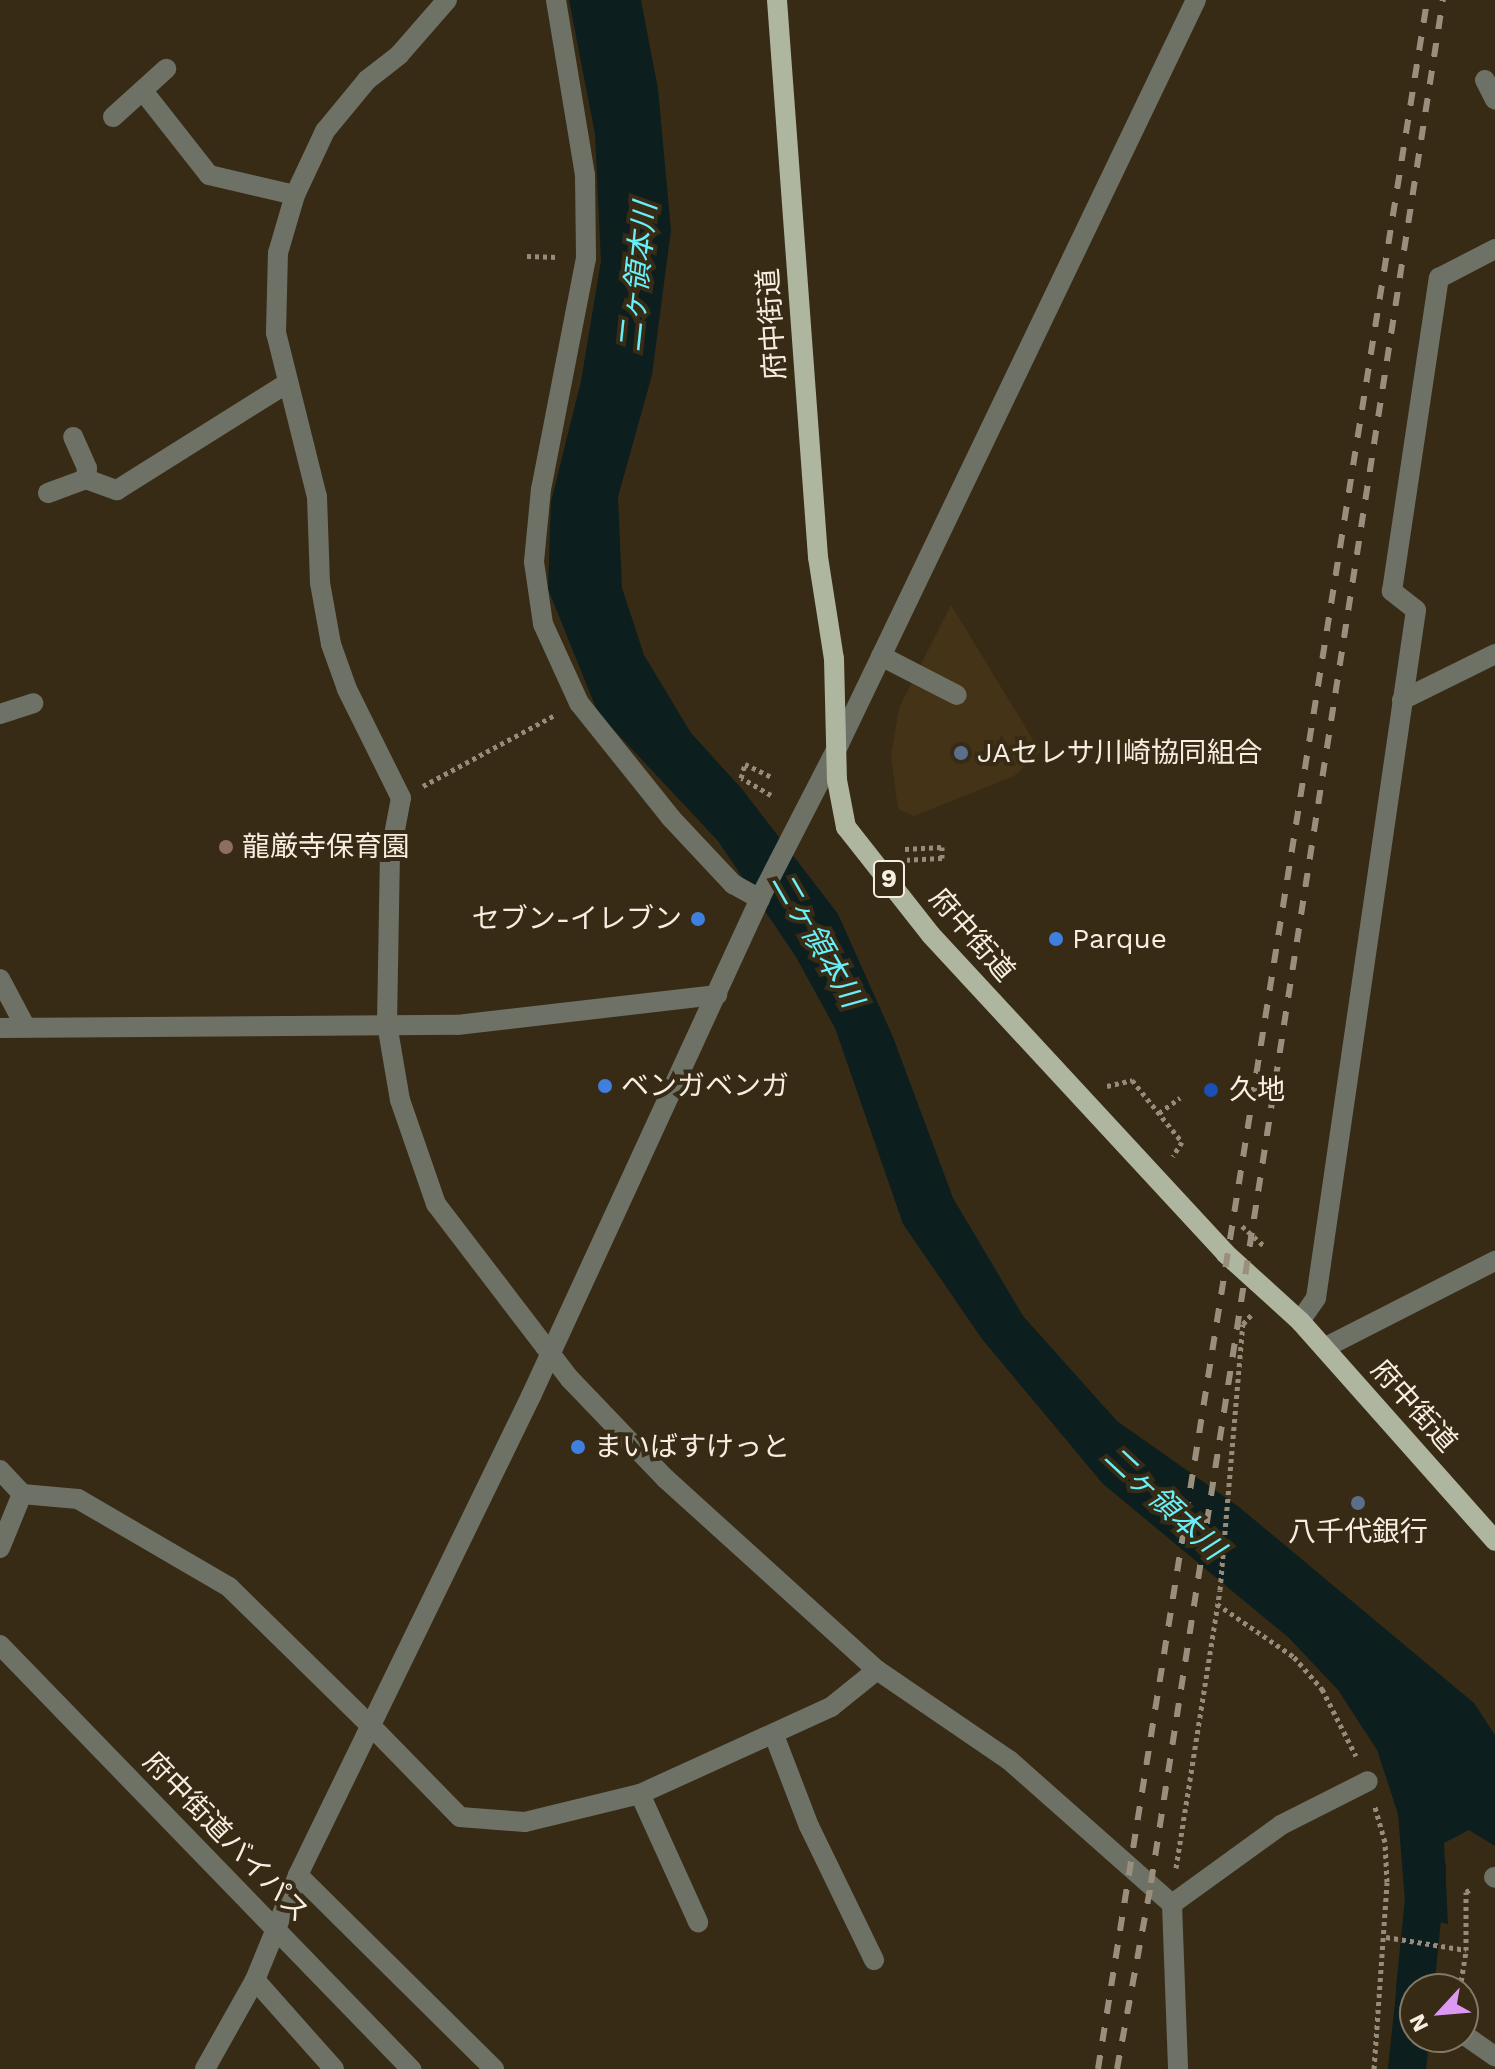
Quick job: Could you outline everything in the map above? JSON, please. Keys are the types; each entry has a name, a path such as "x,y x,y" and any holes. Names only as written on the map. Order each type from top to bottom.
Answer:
{"main road":[{"name":"府中街道","path":"777,0 818,557 834,659 839,744 837,780 846,827 931,935 1225,1253 1300,1321 1495,1541"}],"street":[{"path":"419,0 432,16"},
{"path":"447,0 367,80 325,131 295,195 278,253 276,333 286,384 317,497 320,583 331,644 347,689 401,798 390,856 387,1024 400,1100 436,1204 570,1379 666,1479 877,1670 1009,1760 1168,1899 1178,2069"},
{"path":"556,0 585,175 586,258 541,489 534,562 543,624 579,703 671,818 733,884 761,896"},
{"path":"205,2069 255,1980 298,1875 374,1729 552,1353 761,896 839,744 1196,0"},
{"path":"113,117 166,69"},
{"path":"1485,80 1495,100"},
{"path":"143,91 209,175 295,195"},
{"path":"1300,1321 1316,1298 1416,610 1392,591 1439,278 1495,249"},
{"path":"48,493 86,479 117,490 286,384"},
{"path":"73,437 87,468 86,479"},
{"path":"1402,700 1495,654"},
{"path":"881,656 957,695"},
{"path":"0,714 33,703"},
{"path":"0,979 25,1026"},
{"path":"0,1028 387,1024 549,1018 717,995"},
{"path":"1324,1348 1495,1261"},
{"path":"0,1470 22,1494 78,1499 229,1587 460,1817 525,1822 640,1794 831,1707 877,1670"},
{"path":"0,1548 22,1494"},
{"name":"府中街道バイパス","path":"0,1645 411,2069"},
{"path":"774,1735 809,1826 874,1960"},
{"path":"1168,1899 1281,1825 1368,1781"},
{"path":"640,1794 698,1922"},
{"path":"298,1875 494,2069"},
{"path":"255,1980 334,2069"}],"path":[{"path":"401,798 579,703"},
{"path":"771,795 741,778 745,764 772,777"},
{"path":"905,849 942,847 942,858 907,860"},
{"path":"1099,1088 1132,1080 1182,1142 1168,1163"},
{"path":"1159,1113 1180,1098"},
{"path":"1168,1899 1220,1590 1243,1324 1272,1295"},
{"path":"1217,1604 1294,1657 1322,1689 1368,1781 1385,1842 1386,1937 1374,2069"},
{"path":"1462,1973 1466,1950 1466,1892 1495,1877"},
{"path":"1386,1937 1466,1950"}],"shaded area":[{"path":"951,605 1040,751 1014,776 914,816 898,809 891,756 899,708"}],"water":[{"name":"二ヶ領本川","path":"569,0 641,0 658,89 671,230 652,375 618,497 622,588 644,655 691,733 742,789 838,914 893,1037 953,1198 1023,1316 1117,1421 1239,1507 1474,1703 1495,1735 1495,1846 1469,1830 1444,1843 1448,1924 1406,1915 1398,1814 1377,1750 1338,1690 1289,1638 1103,1484 982,1339 903,1224 835,1028 796,957 718,841 598,713 548,589 551,502 581,381 601,261 595,134"}],"waterway":[{"path":"1417,1973 1427,1869"},
{"path":"1407,2069 1409,2053"}],"railway":[{"path":"1098,2069 1427,0"},
{"path":"1117,2069 1151,1883 1443,0"}],"place":[{"name":"JAセレサ川崎協同組合","path":"961,753"},
{"name":"龍厳寺保育園","path":"226,847"},
{"name":"セブン-イレブン","path":"698,919"},
{"name":"Parque","path":"1056,939"},
{"name":"ベンガベンガ","path":"605,1086"},
{"name":"久地","path":"1211,1090"},
{"name":"まいばすけっと","path":"578,1447"},
{"name":"八千代銀行","path":"1358,1503"}]}
